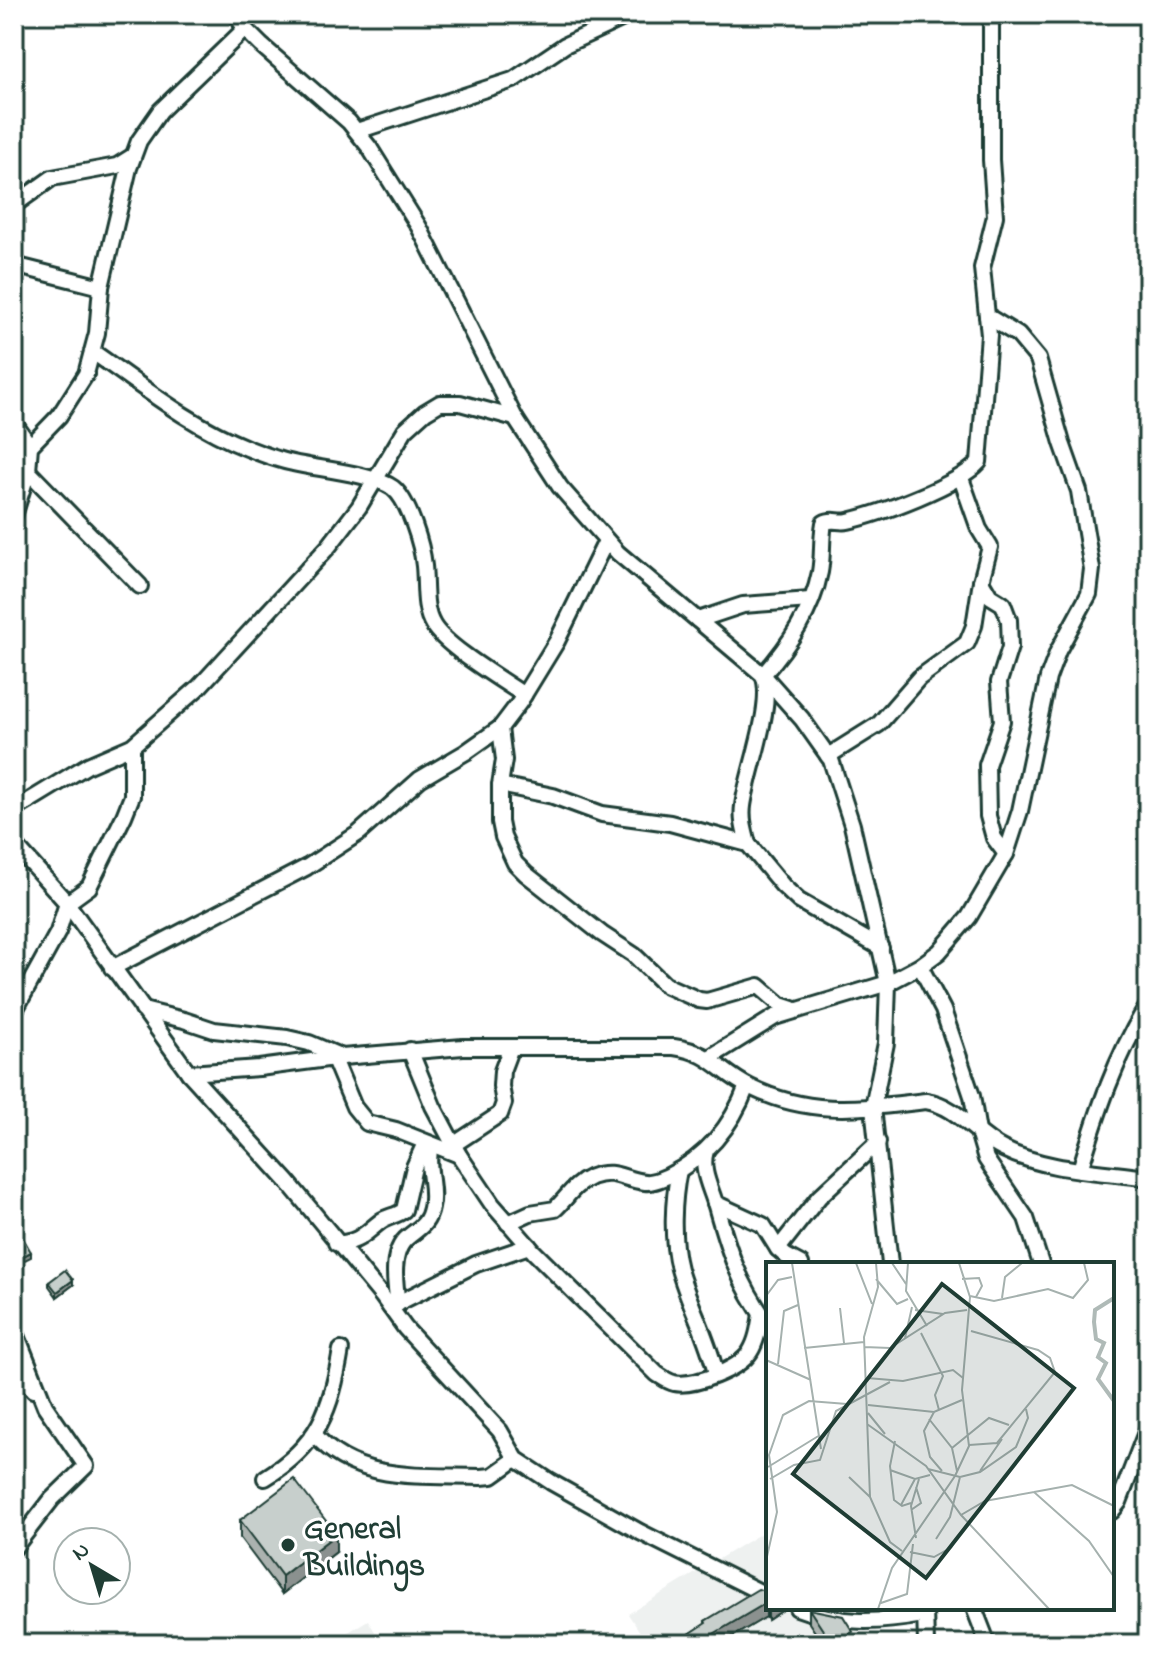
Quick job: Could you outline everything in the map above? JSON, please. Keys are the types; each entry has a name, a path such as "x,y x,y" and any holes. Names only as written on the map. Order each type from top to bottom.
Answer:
{"street":[{"path":"236,14 245,29 357,131 419,227 515,418 560,487 606,541 641,574 763,675 802,719 828,756 843,791 852,825 888,983 886,1043 873,1107 890,1262"},
{"path":"357,131 513,80 565,45 632,14"},
{"path":"763,675 793,637 810,600 819,577 826,521 847,521 883,510 961,478 977,464 980,456 982,399 989,350 982,268 995,216 991,160 991,14"},
{"path":"30,446 74,395 93,352 101,287 133,156 147,127 245,29"},
{"path":"14,205 52,178 117,166 133,156"},
{"path":"14,265 101,287"},
{"path":"709,1058 761,1024 793,1009 888,983 920,966 939,952 969,917 1006,854 1023,800 1048,678 1058,651 1089,594 1092,569 1079,491 1038,359 1018,335 987,316"},
{"path":"93,352 172,407 243,446 294,464 391,487 399,494 414,525 424,563 428,612 433,626 471,660 524,695"},
{"path":"14,810 88,765 132,746 199,687 347,524 405,430 433,407 440,403 460,403 515,418"},
{"path":"14,423 30,446 28,471 14,516"},
{"path":"28,471 140,586"},
{"path":"828,756 879,724 919,678 967,643 974,626 990,546 979,529 961,478"},
{"path":"112,968 307,867 359,833 420,779 500,728 557,641 606,541"},
{"path":"981,581 990,596 1003,604 1009,620 1010,647 999,682 1002,721 987,765 988,816 994,838 1006,854"},
{"path":"698,620 743,605 810,600"},
{"path":"763,675 767,684 763,713 743,805 743,824 748,844 799,901 881,948"},
{"path":"500,728 504,760 500,822 515,863 526,874 634,955 665,985 707,1001 759,986 775,1001 793,1009"},
{"path":"14,1012 58,932 67,903 89,887 124,816 132,796 132,746"},
{"path":"500,785 553,796 602,814 670,823 748,844"},
{"path":"14,844 67,903 189,1073 288,1182 336,1243 394,1305 405,1328 500,1431 516,1459 614,1518 766,1595"},
{"path":"920,966 943,1010 972,1096 986,1159 1032,1229 1040,1262"},
{"path":"1080,1170 1115,1067 1148,1005"},
{"path":"143,1010 214,1030 309,1043 338,1058 354,1107 367,1123 456,1150"},
{"path":"456,1150 500,1114 504,1103 502,1071 511,1047"},
{"path":"189,1073 410,1050 674,1047 694,1050 747,1086 797,1104 832,1109 926,1101 936,1103 950,1108 1002,1149 1026,1158 1080,1170 1148,1178"},
{"path":"410,1050 456,1150 479,1187 529,1246 657,1374 672,1383 686,1383 738,1364 749,1354 764,1319 735,1267 704,1169 706,1151"},
{"path":"508,1223 530,1213 555,1209 573,1187 594,1176 619,1174 655,1182 679,1170 706,1151 731,1120 747,1086"},
{"path":"778,1249 819,1197 878,1142"},
{"path":"336,1243 362,1238 382,1220 404,1210 414,1167 428,1144"},
{"path":"394,1305 398,1252 404,1240 422,1228 431,1208 428,1144"},
{"path":"679,1170 675,1205 679,1271 710,1347 716,1374"},
{"path":"715,1203 763,1225 778,1249 797,1262"},
{"path":"394,1305 476,1264 529,1246"},
{"path":"14,1328 45,1406"},
{"path":"265,1478 293,1459 315,1435 332,1397 341,1350"},
{"path":"14,1365 86,1466 52,1499 14,1548"},
{"path":"1114,1508 1148,1427"},
{"path":"315,1435 325,1448 348,1463 378,1471 481,1477 492,1476 513,1461"},
{"path":"804,1610 838,1620 863,1623 924,1611 926,1644"},
{"path":"975,1610 988,1644"}],"shaded area":[{"path":"766,1530 766,1610 838,1610 857,1644 648,1644 628,1614"},
{"path":"368,1620 382,1644 329,1644"}],"building":[{"path":"14,1233 16,1239 22,1236 31,1252 21,1257 23,1265 15,1267 14,1264"},
{"path":"65,1270 73,1280 57,1292 49,1282"},
{"name":"General Buildings","path":"294,1479 336,1534 282,1576 240,1520"},
{"path":"758,1589 766,1591 766,1603 710,1636 715,1644 674,1644"},
{"path":"810,1610 843,1616 853,1632 848,1635 854,1644 832,1644"}],"place":[{"name":"General Buildings","path":"288,1545"}]}
